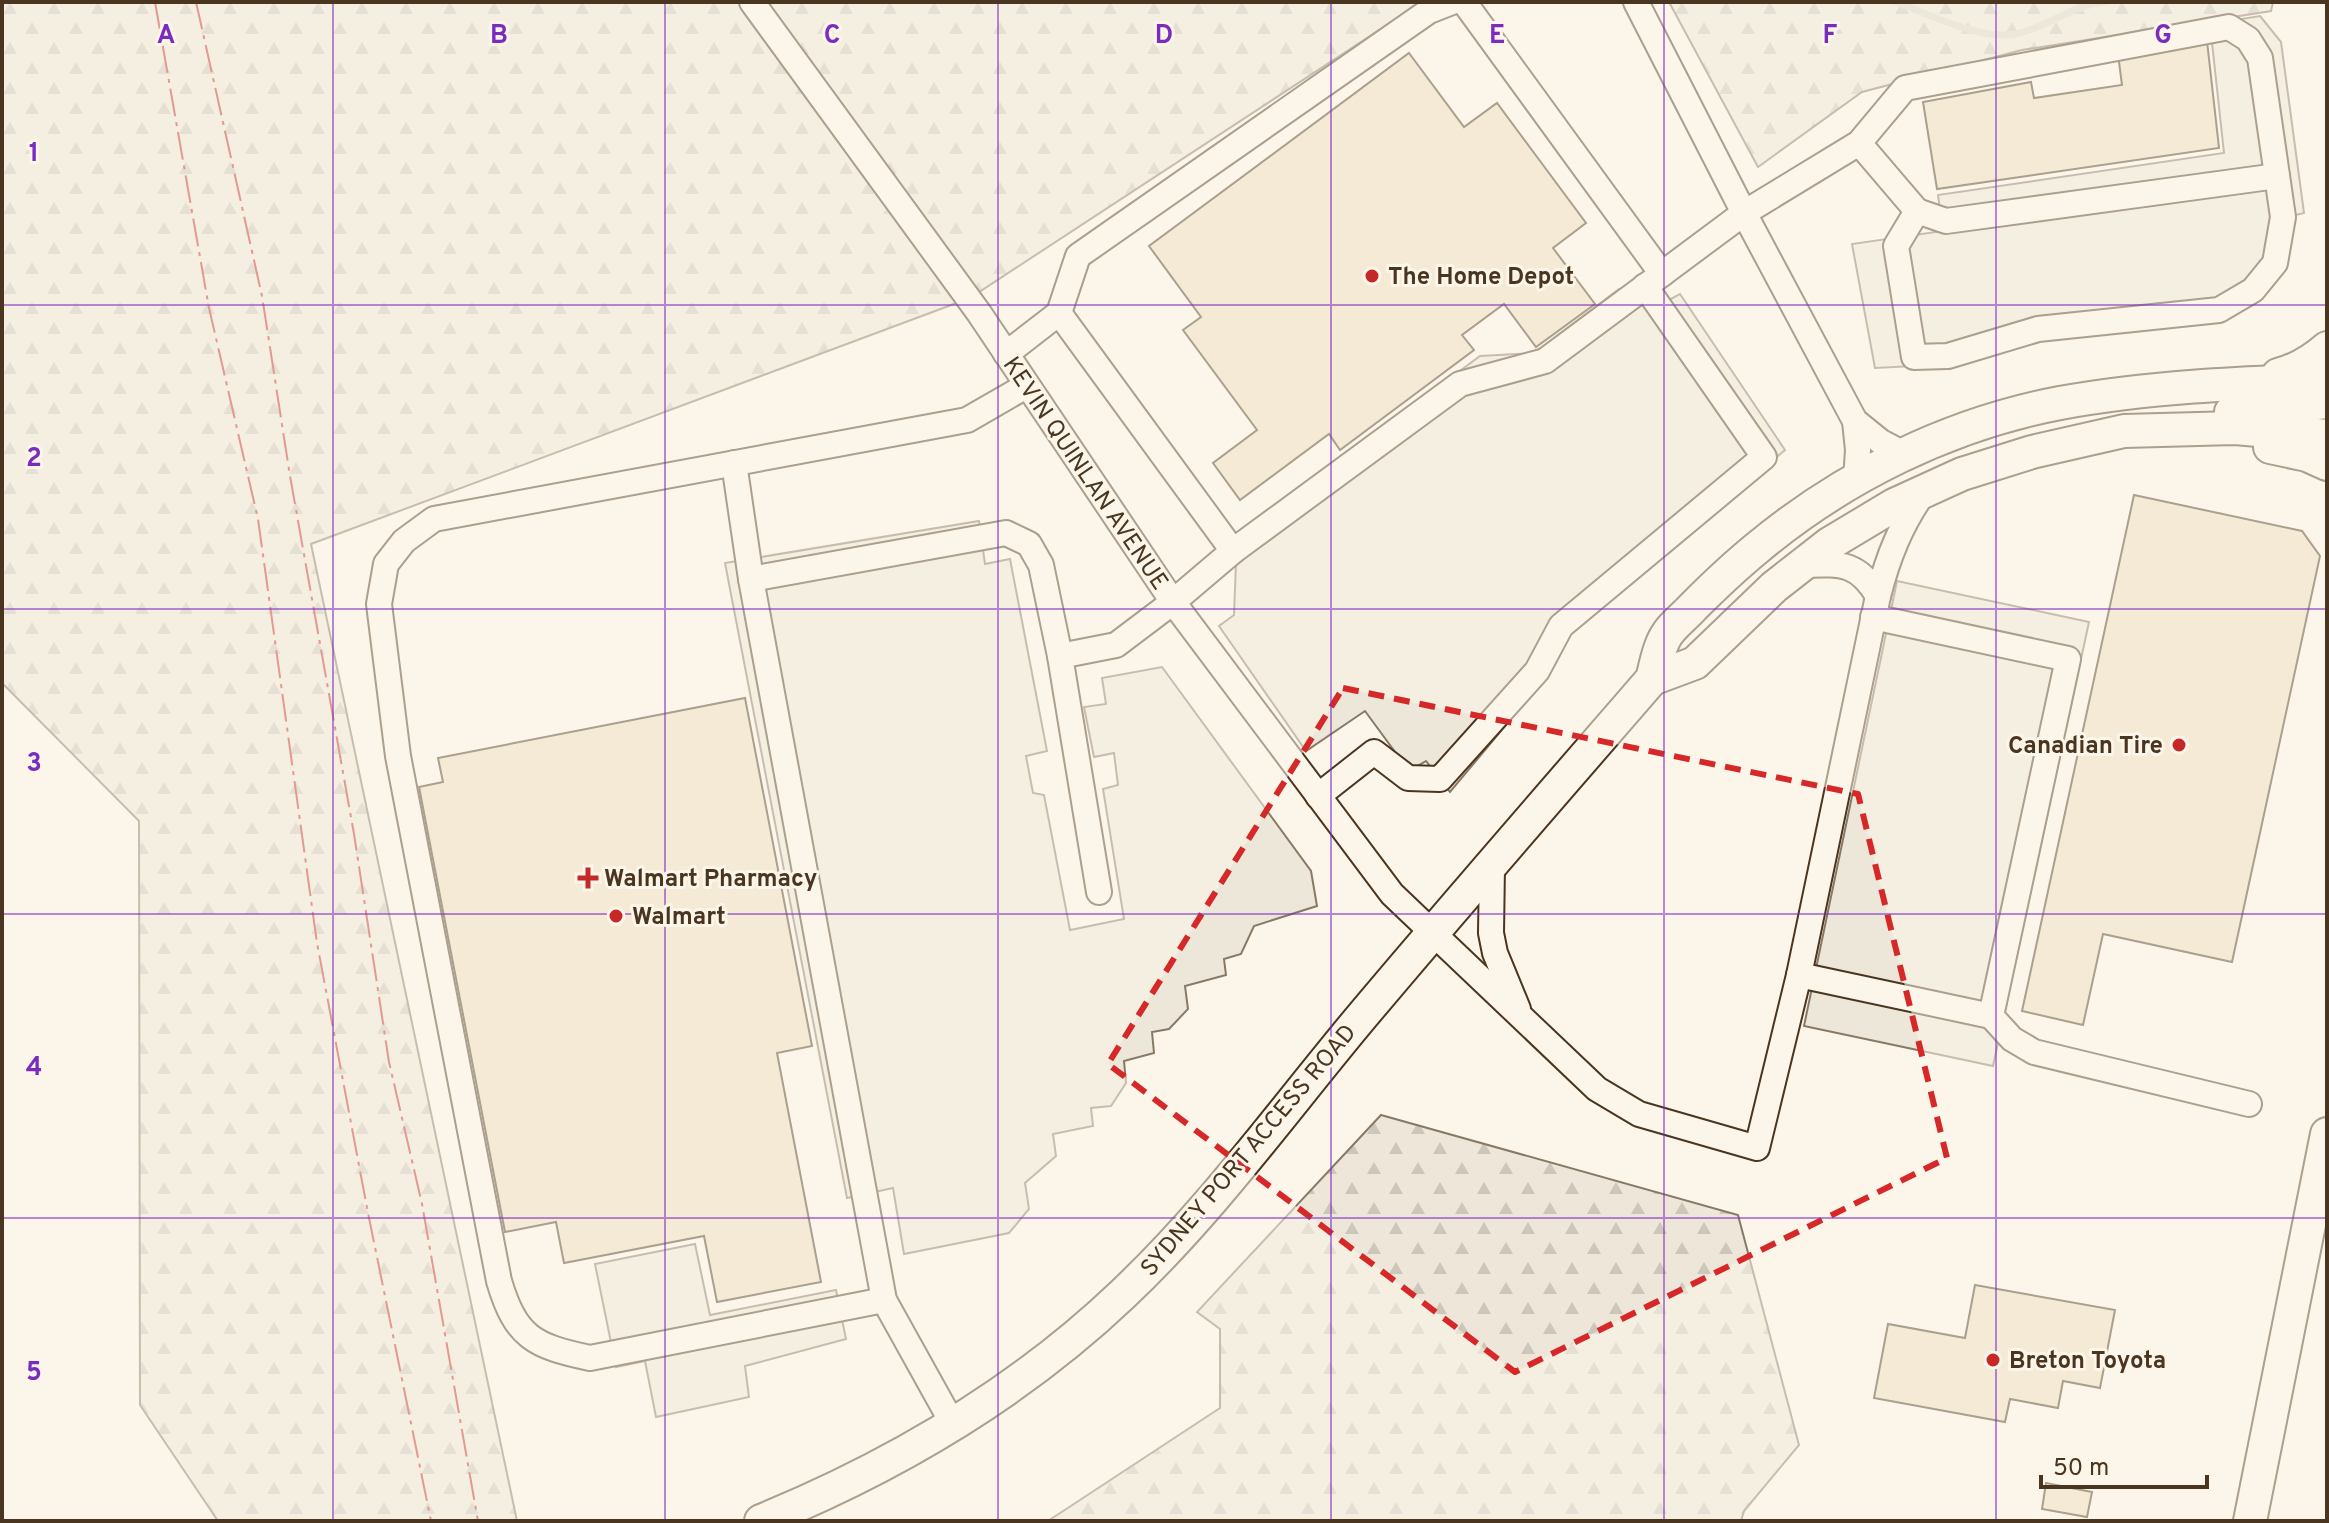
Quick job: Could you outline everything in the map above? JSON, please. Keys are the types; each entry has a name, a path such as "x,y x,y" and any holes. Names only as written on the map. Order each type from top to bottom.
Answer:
{"main road":[{"path":"2240,384 2294,370 2315,359 2327,348"},
{"name":"SYDNEY PORT ACCESS ROAD","path":"761,1521 853,1481 954,1426 1044,1362 1134,1283 1210,1199 1652,679 1666,635 1707,593 1778,530 1856,480 1976,426 2060,404 2144,392 2327,380"},
{"path":"2032,452 2075,437 2137,424 2327,402"},
{"name":"SYDNEY PORT ACCESS ROAD","path":"1652,679 1695,663 1800,565 1861,523 1927,489 2032,452 2090,436 2156,429 2235,428 2327,436"},
{"path":"2032,452 2098,440 2167,439 2281,448 2327,464"},
{"path":"2250,1521 2327,1134"}],"street":[{"name":"KEVIN QUINLAN AVENUE","path":"752,2 979,313 1173,602 1392,894 1597,1089 1639,1114 1757,1148 1799,975"},
{"path":"1006,354 1059,313 1078,256 1429,11 1452,2"},
{"path":"1318,796 1374,752 1408,778 1440,779 1537,671 1561,626 1764,457 1653,280 1464,2"},
{"path":"1636,2 1855,421 1858,450 1856,480"},
{"path":"1060,656 1116,645 1233,551 1460,384 1545,361 1744,213 1859,143 1905,88 2229,27 2248,39 2260,58 2283,217 2275,263 2253,290 2219,310 2038,329 1948,356 1914,357 1896,246 1917,211"},
{"path":"1859,143 1917,211 1946,221 2277,176"},
{"path":"1059,313 1233,551"},
{"path":"884,1300 590,1358 549,1349 523,1332 506,1306 499,1281 398,756 379,604 386,564 404,541 434,519 967,420 1026,386"},
{"path":"1855,421 1881,442 1906,455"},
{"path":"734,463 751,579 884,1300 954,1426"},
{"path":"1927,489 1896,537 1876,606 1799,975 1991,1016 2012,1039 2034,1052 2249,1104"},
{"path":"751,579 1006,533 1029,544 1041,565 1060,656 1099,892"},
{"path":"1800,565 1853,567 1868,579 1876,606"},
{"path":"1876,606 2068,659 1991,1016"},
{"path":"1492,866 1491,933 1495,953 1522,1018"}],"highlighted area":[{"path":"1343,688 1858,794 1947,1158 1515,1372 1108,1064"}],"green space":[{"path":"2,2 1422,2 970,298 311,544 517,1521 218,1521 140,1405 139,821 2,683"},
{"path":"1669,2 2273,2 2271,11 2022,50 1862,92 1758,167"},
{"path":"1381,1115 1738,1215 1799,1445 1744,1511 1741,1521 1048,1521 1220,1408 1220,1329 1197,1312"}],"shaded area":[{"path":"2260,16 2281,42 2304,213 2295,215 2256,299 2040,339 1954,364 1875,368 1852,244 1943,231 1938,195 2224,153 2210,24"},
{"path":"1619,289 1669,300 1680,294 1785,450 1571,633 1546,677 1450,792 1426,761 1409,771 1365,711 1306,751 1219,626 1234,615 1237,537 1480,356 1534,353"},
{"path":"979,521 985,564 1010,559 1047,751 1026,756 1033,793 1044,795 1070,930 1124,919 1103,789 1118,785 1114,753 1094,757 1084,707 1106,704 1102,678 1162,667 1311,871 1317,906 1254,926 1241,954 1224,959 1226,975 1185,986 1188,1009 1169,1029 1152,1032 1154,1053 1124,1061 1126,1083 1111,1106 1091,1108 1093,1126 1053,1134 1056,1156 1025,1183 1029,1209 1009,1233 904,1254 893,1188 847,1198 725,563"},
{"path":"1897,581 2089,622 1993,1066 1804,1026"},
{"path":"695,1244 710,1315 836,1290 846,1339 745,1366 749,1397 656,1417 645,1361 616,1367 595,1264"}],"building":[{"path":"2207,41 2219,148 1937,189 1923,102 2031,82 2034,98 2122,85 2118,54"},
{"name":"The Home Depot","path":"1409,53 1464,127 1497,103 1586,223 1553,248 1595,304 1536,347 1504,304 1462,335 1474,350 1340,450 1329,434 1240,500 1213,463 1257,430 1183,330 1201,317 1149,246"},
{"name":"Canadian Tire","path":"2134,495 2302,531 2320,556 2232,962 2103,934 2083,1025 2022,1011"},
{"name":"Walmart","path":"745,698 812,1046 777,1053 821,1282 717,1302 704,1236 564,1263 556,1222 505,1232 419,787 443,782 438,758"},
{"name":"Breton Toyota","path":"1975,1285 2115,1310 2100,1388 2063,1381 2058,1408 2010,1399 2005,1422 1874,1398 1888,1324 1965,1338"},
{"path":"2046,1483 2092,1492 2087,1517 2042,1509"}],"waterway":[{"path":"1896,2 1971,30 2002,35 2027,31 2080,8 2104,2"}],"power":[{"path":"155,2 209,308 258,519 317,943 431,1521"},
{"path":"196,2 262,296 290,476 354,834 389,1062 422,1204 478,1521"}],"place":[{"name":"The Home Depot","path":"1372,276"},
{"name":"Canadian Tire","path":"2179,745"},
{"name":"Walmart Pharmacy","path":"588,878"},
{"name":"Walmart","path":"616,916"},
{"name":"Breton Toyota","path":"1993,1360"}]}
